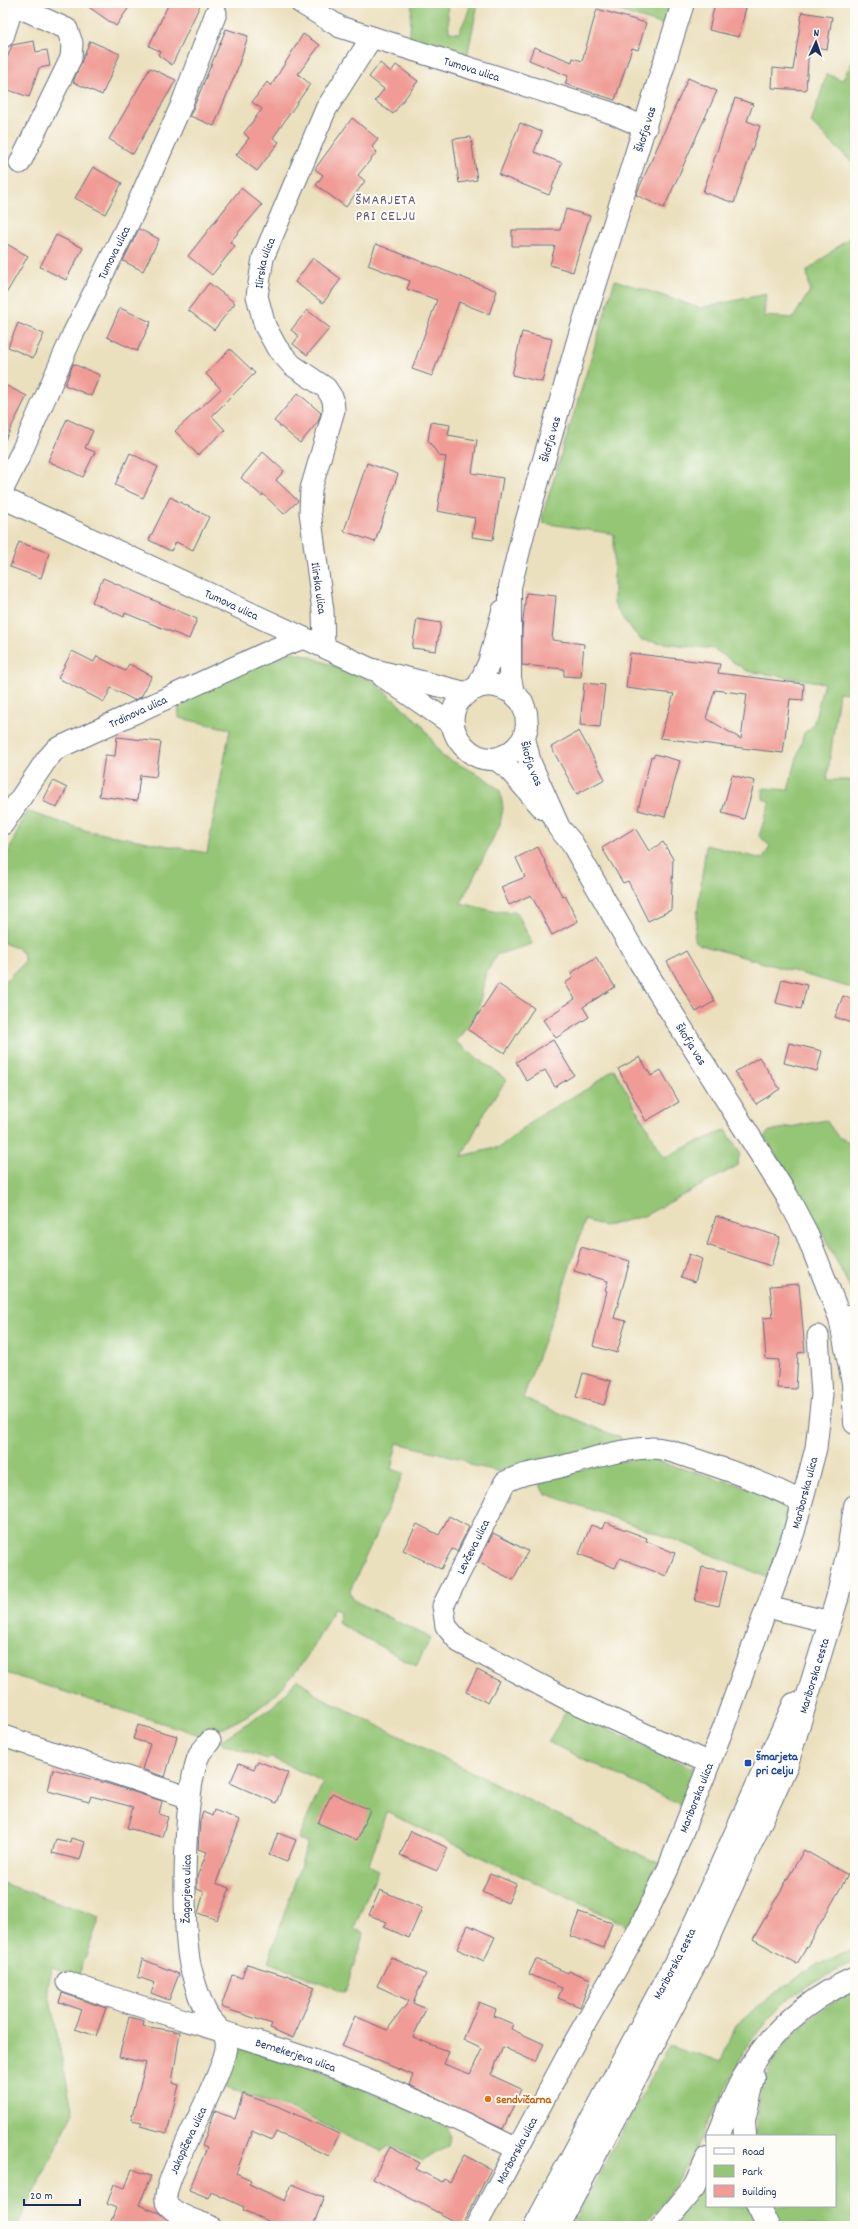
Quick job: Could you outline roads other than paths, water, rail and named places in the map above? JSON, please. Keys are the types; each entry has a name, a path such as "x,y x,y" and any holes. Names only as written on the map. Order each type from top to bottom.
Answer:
{"main road":[{"name":"Škofja vas","path":"683,3 646,128 575,352 524,530 510,587 510,678 513,693 522,702 526,713 527,726 524,738 530,763 559,828 572,843 641,964 692,1048 787,1196 848,1316 855,1423"},
{"path":"510,587 489,663 472,690 460,701 454,713 453,725 456,737 463,747 473,755 484,759 496,759 513,751 524,738"},
{"path":"472,690 490,685 502,687 513,693"},
{"path":"496,759 508,768 559,828"},
{"path":"830,1622 848,1552 855,1506"},
{"name":"Mariborska cesta","path":"548,2223 705,1945 787,1764 830,1622"},
{"path":"718,2135 741,2081 768,2041 807,2004 855,1978"},
{"path":"745,2135 744,2120 751,2086 768,2041"},
{"path":"662,2226 694,2187 706,2160"},
{"path":"758,2207 768,2226"}],"street":[{"name":"Tumova ulica","path":"301,3 340,27 612,113 646,128"},
{"path":"3,37 14,4 67,29 72,43 71,58 20,163"},
{"name":"Tumova ulica","path":"3,489 21,454 73,334 136,207 181,106 216,13"},
{"name":"Ilirska ulica","path":"324,647 323,611 314,551 310,504 311,489 334,410 333,399 326,388 292,365 277,348 265,326 257,296 263,258 326,109 372,37"},
{"name":"Tumova ulica","path":"3,498 371,669 472,690"},
{"name":"Trdinova ulica","path":"3,824 47,759 56,749 274,649 304,638"},
{"path":"371,669 453,725"},
{"name":"Mariborska ulica","path":"476,2226 517,2148 639,1929 668,1869 794,1532 816,1448 822,1395 818,1336"},
{"name":"Levčeva ulica","path":"708,1763 565,1698 459,1642 446,1626 443,1606 505,1482 521,1474 552,1469 618,1452 651,1448 668,1451 717,1466 774,1487 802,1502"},
{"path":"767,1607 830,1622"},
{"path":"3,1736 190,1798"},
{"name":"Žagarjeva ulica","path":"210,1741 200,1753 190,1798 186,1873 186,1943 198,1992 209,2016 223,2032"},
{"name":"Bernekerjeva ulica","path":"67,1982 144,2009 299,2055 398,2092 517,2148"},
{"name":"Jakopičeva ulica","path":"210,2226 177,2212 167,2204 166,2194 225,2049 226,2042 223,2032"}],"place":[{"name":"Šmarjeta pri Celju","path":"748,1763"},
{"name":"Sendvičarna","path":"488,2099"}],"district":[{"name":"ŠMARJETA PRI CELJU","path":"386,208"}]}
